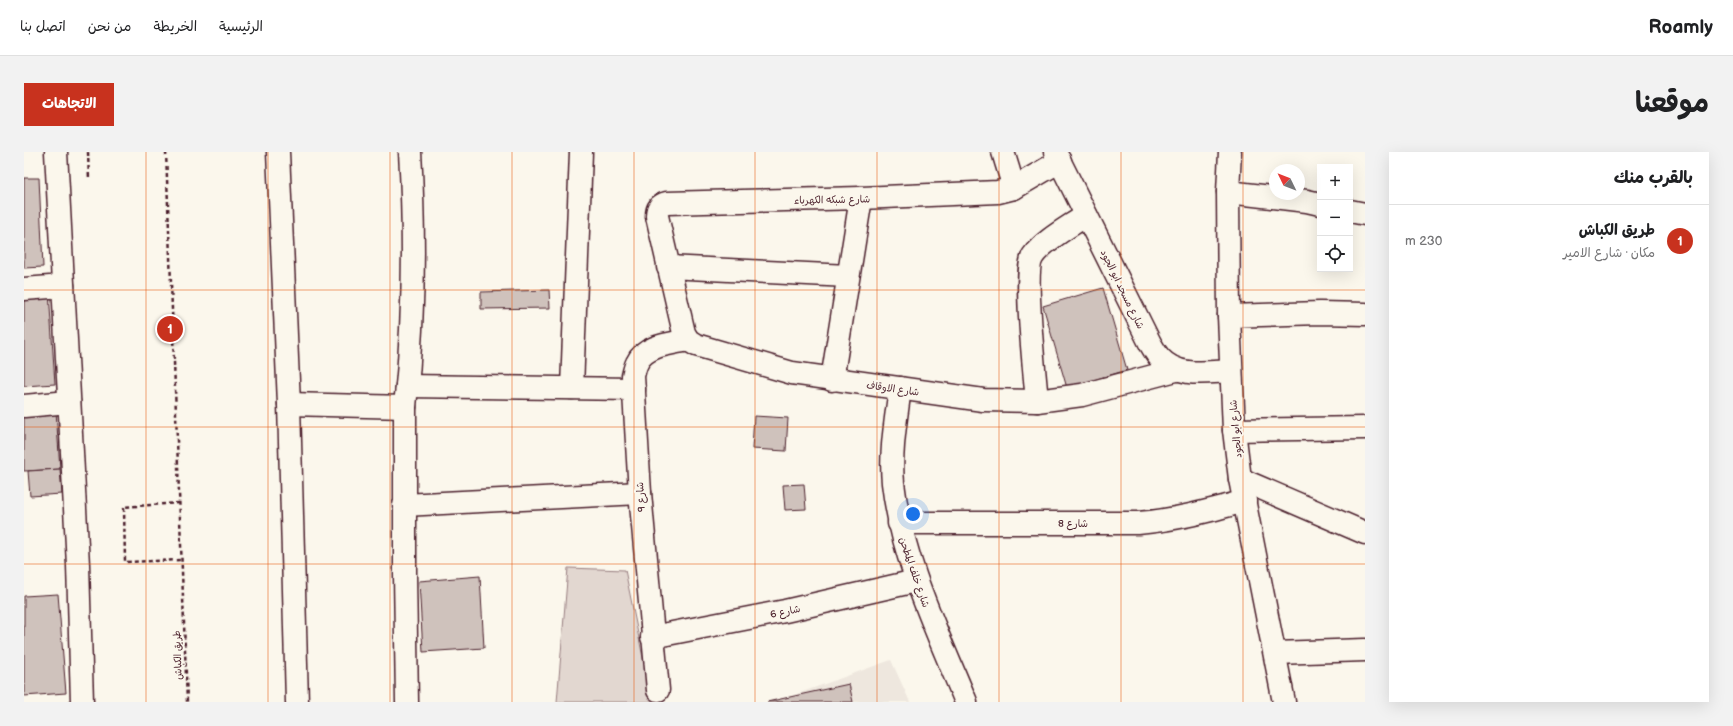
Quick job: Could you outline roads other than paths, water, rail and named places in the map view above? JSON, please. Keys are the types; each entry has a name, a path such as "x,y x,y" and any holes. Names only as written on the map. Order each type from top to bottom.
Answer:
{"street":[{"path":"56,152 78,565 82,702"},
{"path":"278,152 289,404 297,702"},
{"path":"407,702 404,506 405,407 413,300 414,220 410,152"},
{"path":"572,388 581,152"},
{"path":"1003,152 1014,188"},
{"name":"شارع ابو الجود","path":"1230,152 1228,192 1228,316 1234,430 1240,479 1284,702"},
{"name":"شارع شبكه الكهرباء","path":"668,267 657,216 657,210 661,204 978,194 998,192 1014,188 1058,156"},
{"name":"شارع مسجد ابو الجود","path":"1058,156 1150,343 1160,359 1176,370 1195,373 1230,371"},
{"path":"1228,192 1307,200 1317,203"},
{"path":"832,380 861,198"},
{"path":"1353,212 1365,214"},
{"path":"1037,401 1030,298 1030,262 1037,250 1086,215"},
{"path":"688,340 684,333 668,267 848,276"},
{"path":"24,289 63,286"},
{"path":"1228,316 1320,312 1365,314"},
{"name":"شارع الاوقاف","path":"688,340 696,345 792,373 832,380 982,400 1037,401 1082,395 1176,370"},
{"name":"شارع 9","path":"658,690 640,493 633,376 637,363 645,353 658,347 688,340"},
{"path":"407,386 634,389"},
{"name":"شارع خلف المطحن","path":"900,388 893,434 893,481 899,523 916,581 966,702"},
{"path":"24,406 69,402"},
{"path":"289,404 405,407"},
{"path":"1234,430 1365,428"},
{"path":"1240,479 1365,533"},
{"path":"404,506 640,493"},
{"name":"شارع 8","path":"899,523 1138,523 1165,521 1191,516 1245,501"},
{"name":"شارع 6","path":"652,637 785,611 916,581"},
{"path":"1274,653 1365,650"}],"place":[{"name":"طريق الكباش","path":"170,329"}]}
